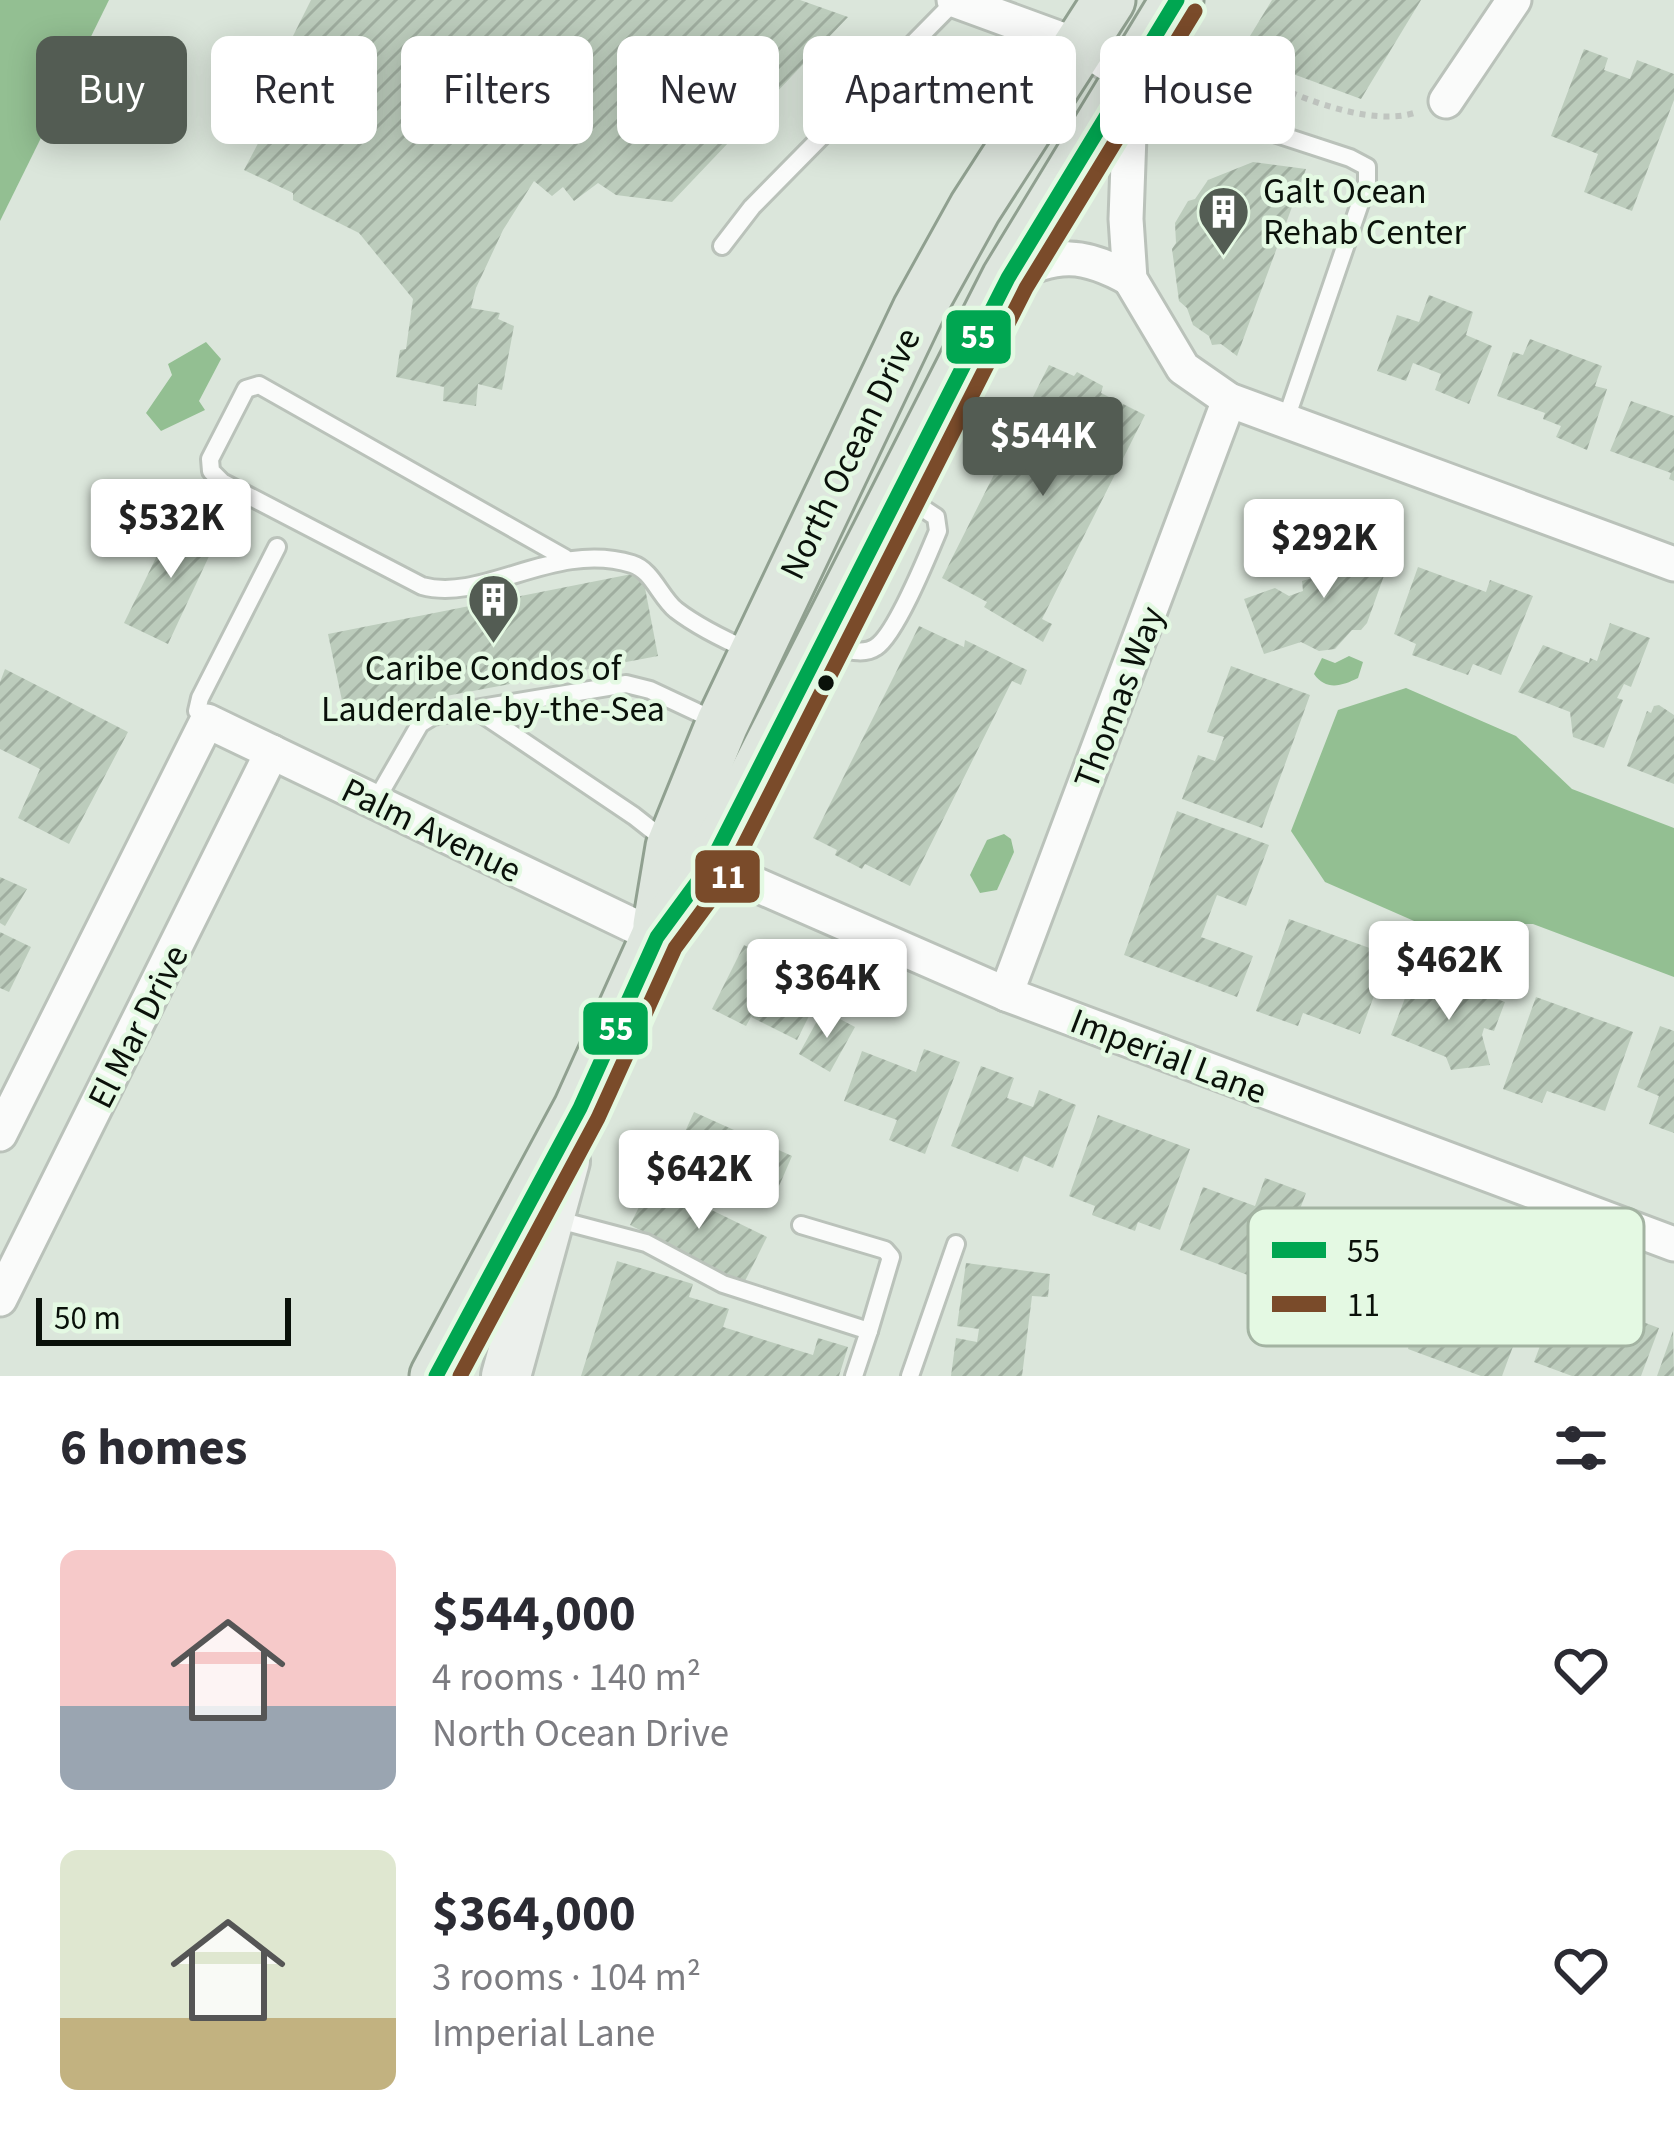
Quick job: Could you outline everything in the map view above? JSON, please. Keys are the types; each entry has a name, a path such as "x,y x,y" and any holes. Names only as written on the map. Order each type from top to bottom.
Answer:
{"main road":[{"name":"North Ocean Drive","path":"691,856 722,724 919,309 975,208 1108,0"},
{"name":"North Ocean Drive","path":"436,1376 580,1108 691,856 824,645 1008,278 1100,129"}],"street":[{"path":"955,0 1080,46 1100,59"},
{"path":"1446,101 1514,0"},
{"path":"1129,144 1130,279 1183,368 1229,400 1674,564"},
{"path":"1008,278 1039,261 1063,256 1108,266 1130,279"},
{"name":"Thomas Way","path":"1006,994 1229,400"},
{"name":"Palm Avenue","path":"207,722 657,937"},
{"name":"El Mar Drive","path":"0,1134 207,722"},
{"name":"El Mar Drive","path":"0,1299 272,752"},
{"name":"Imperial Lane","path":"691,856 1006,994 1578,1208"},
{"path":"506,1376 580,1108"},
{"name":"Imperial Lane","path":"1644,1233 1674,1244"}],"lane":[{"path":"722,246 752,207 955,0"},
{"path":"1286,419 1367,183 1367,167 1295,140"},
{"path":"565,558 452,590 432,589 222,482 211,471 210,459 246,389 259,385 565,558 639,567 675,609 753,653"},
{"path":"207,722 197,711 200,698 277,548"},
{"path":"375,802 420,724 433,716 626,684 650,690 722,724"},
{"path":"478,711 691,856"},
{"path":"549,1217 646,1243 723,1284 868,1331"},
{"path":"801,1225 885,1250 891,1257 854,1376"},
{"path":"910,1376 956,1244"}],"path":[{"path":"1185,21 1234,68 1337,108 1396,120"}],"shaded area":[{"path":"0,0 109,0 91,36 36,36 38,144 0,221"},
{"path":"206,342 221,359 199,401 205,410 161,431 146,413 172,375 168,364"},
{"path":"1349,656 1363,662 1358,678 1334,685 1314,674 1322,658 1335,663"},
{"path":"1406,688 1516,736 1572,789 1674,828 1674,977 1533,924 1421,924 1325,882 1291,831 1338,710"},
{"path":"1004,834 1011,839 1014,852 997,890 980,893 970,875 987,840"}],"building":[{"path":"311,0 800,0 848,17 830,36 803,36 803,64 779,90 779,36 617,36 617,144 727,144 672,202 616,195 598,183 574,201 563,187 552,196 534,181 503,230 476,288 471,308 500,313 498,319 514,326 502,390 478,384 476,406 443,401 444,387 396,377 400,350 406,349 413,299 359,233 244,170 258,144 377,144 377,36 293,36"},
{"path":"1272,0 1421,0 1361,99 1295,75 1295,36 1250,36"},
{"path":"1584,49 1608,58 1604,70 1630,79 1637,60 1674,74 1674,100 1632,211 1584,192 1598,154 1551,136"},
{"name":"Galt Ocean Rehab Center","path":"1253,162 1306,169 1237,356 1221,344 1212,345 1209,336 1193,325 1179,301 1172,249 1175,223 1188,201 1195,199 1208,180"},
{"path":"1429,295 1473,312 1466,335 1492,346 1469,404 1435,390 1441,374 1413,363 1406,381 1377,371 1397,315 1419,322"},
{"path":"1530,339 1602,366 1595,386 1607,389 1587,450 1556,437 1561,426 1543,419 1545,413 1497,396 1513,352 1523,355"},
{"path":"1049,365 1074,376 1077,372 1103,386 1101,393 1145,415 1042,619 1052,624 1043,642 984,607 987,602 942,578"},
{"path":"1631,401 1674,416 1674,481 1669,479 1671,473 1610,451"},
{"path":"176,517 218,537 168,644 124,623"},
{"path":"1352,531 1395,545 1367,623 1361,630 1352,630 1335,649 1319,651 1301,642 1264,654 1244,599 1275,588 1289,596 1303,591 1302,581 1335,571"},
{"path":"1418,567 1486,592 1490,580 1533,596 1501,675 1473,664 1468,675 1412,655 1416,644 1394,634"},
{"name":"Caribe Condos of Lauderdale-by-the-Sea","path":"642,572 658,656 345,715 328,634"},
{"path":"1610,623 1650,638 1631,687 1624,684 1617,698 1623,700 1604,748 1573,737 1570,712 1518,692 1543,645 1589,663 1590,658 1597,661"},
{"path":"919,626 964,647 965,640 1027,670 1021,685 1012,681 910,886 865,864 862,869 813,838"},
{"path":"1231,666 1310,695 1262,828 1182,799 1198,755 1215,761 1224,737 1207,732"},
{"path":"5,669 128,732 69,844 18,818 40,769 0,749 0,682"},
{"path":"1659,705 1674,715 1674,784 1627,766 1647,711"},
{"path":"1177,811 1269,845 1246,906 1217,895 1201,937 1253,956 1237,997 1124,955"},
{"path":"0,877 27,889 5,926 0,923"},
{"path":"1289,919 1389,955 1360,1034 1303,1013 1298,1026 1256,1011"},
{"path":"0,932 31,947 9,992 0,988"},
{"path":"744,945 824,986 797,1040 751,1017 746,1026 712,1009"},
{"path":"1440,978 1505,1002 1494,1031 1484,1028 1482,1035 1490,1065 1451,1070 1446,1057 1391,1035 1410,985 1434,993"},
{"path":"1536,997 1633,1032 1605,1111 1547,1091 1542,1103 1503,1089"},
{"path":"823,1010 855,1027 830,1072 799,1054"},
{"path":"1660,1026 1674,1031 1674,1133 1649,1124 1659,1096 1637,1087"},
{"path":"924,1049 960,1062 925,1154 889,1140 897,1120 844,1101 862,1051 916,1072"},
{"path":"981,1066 1014,1078 1007,1098 1033,1107 1039,1090 1076,1105 1053,1168 1024,1156 1018,1172 951,1146"},
{"path":"694,1112 792,1156 773,1200 674,1156"},
{"path":"1098,1115 1190,1149 1160,1230 1138,1222 1135,1231 1092,1215 1095,1206 1069,1196"},
{"path":"1265,1178 1306,1193 1300,1208 1248,1208 1248,1275 1180,1250 1203,1187 1255,1206"},
{"path":"652,1181 767,1237 744,1283 630,1225"},
{"path":"617,1261 693,1284 689,1297 729,1309 723,1327 813,1355 818,1338 848,1347 839,1376 581,1376"},
{"path":"966,1263 1050,1274 1048,1297 1032,1296 1022,1376 951,1376 956,1338 977,1342 979,1329 957,1326"},
{"path":"1644,1322 1659,1328 1641,1376 1572,1376 1534,1362 1540,1346 1644,1346"},
{"path":"1673,1331 1674,1376 1657,1376"},
{"path":"1513,1346 1502,1376 1481,1376 1408,1349"}],"transit line":[{"name":"55","path":"436,1376 580,1108 657,937 710,865 1008,278 1177,0"},
{"name":"11","path":"460,1376 598,1118 675,948 729,875 1026,288 1195,11"}],"place":[{"name":"Galt Ocean Rehab Center","path":"1224,257"},
{"name":"Caribe Condos of Lauderdale-by-the-Sea","path":"493,645"}]}
